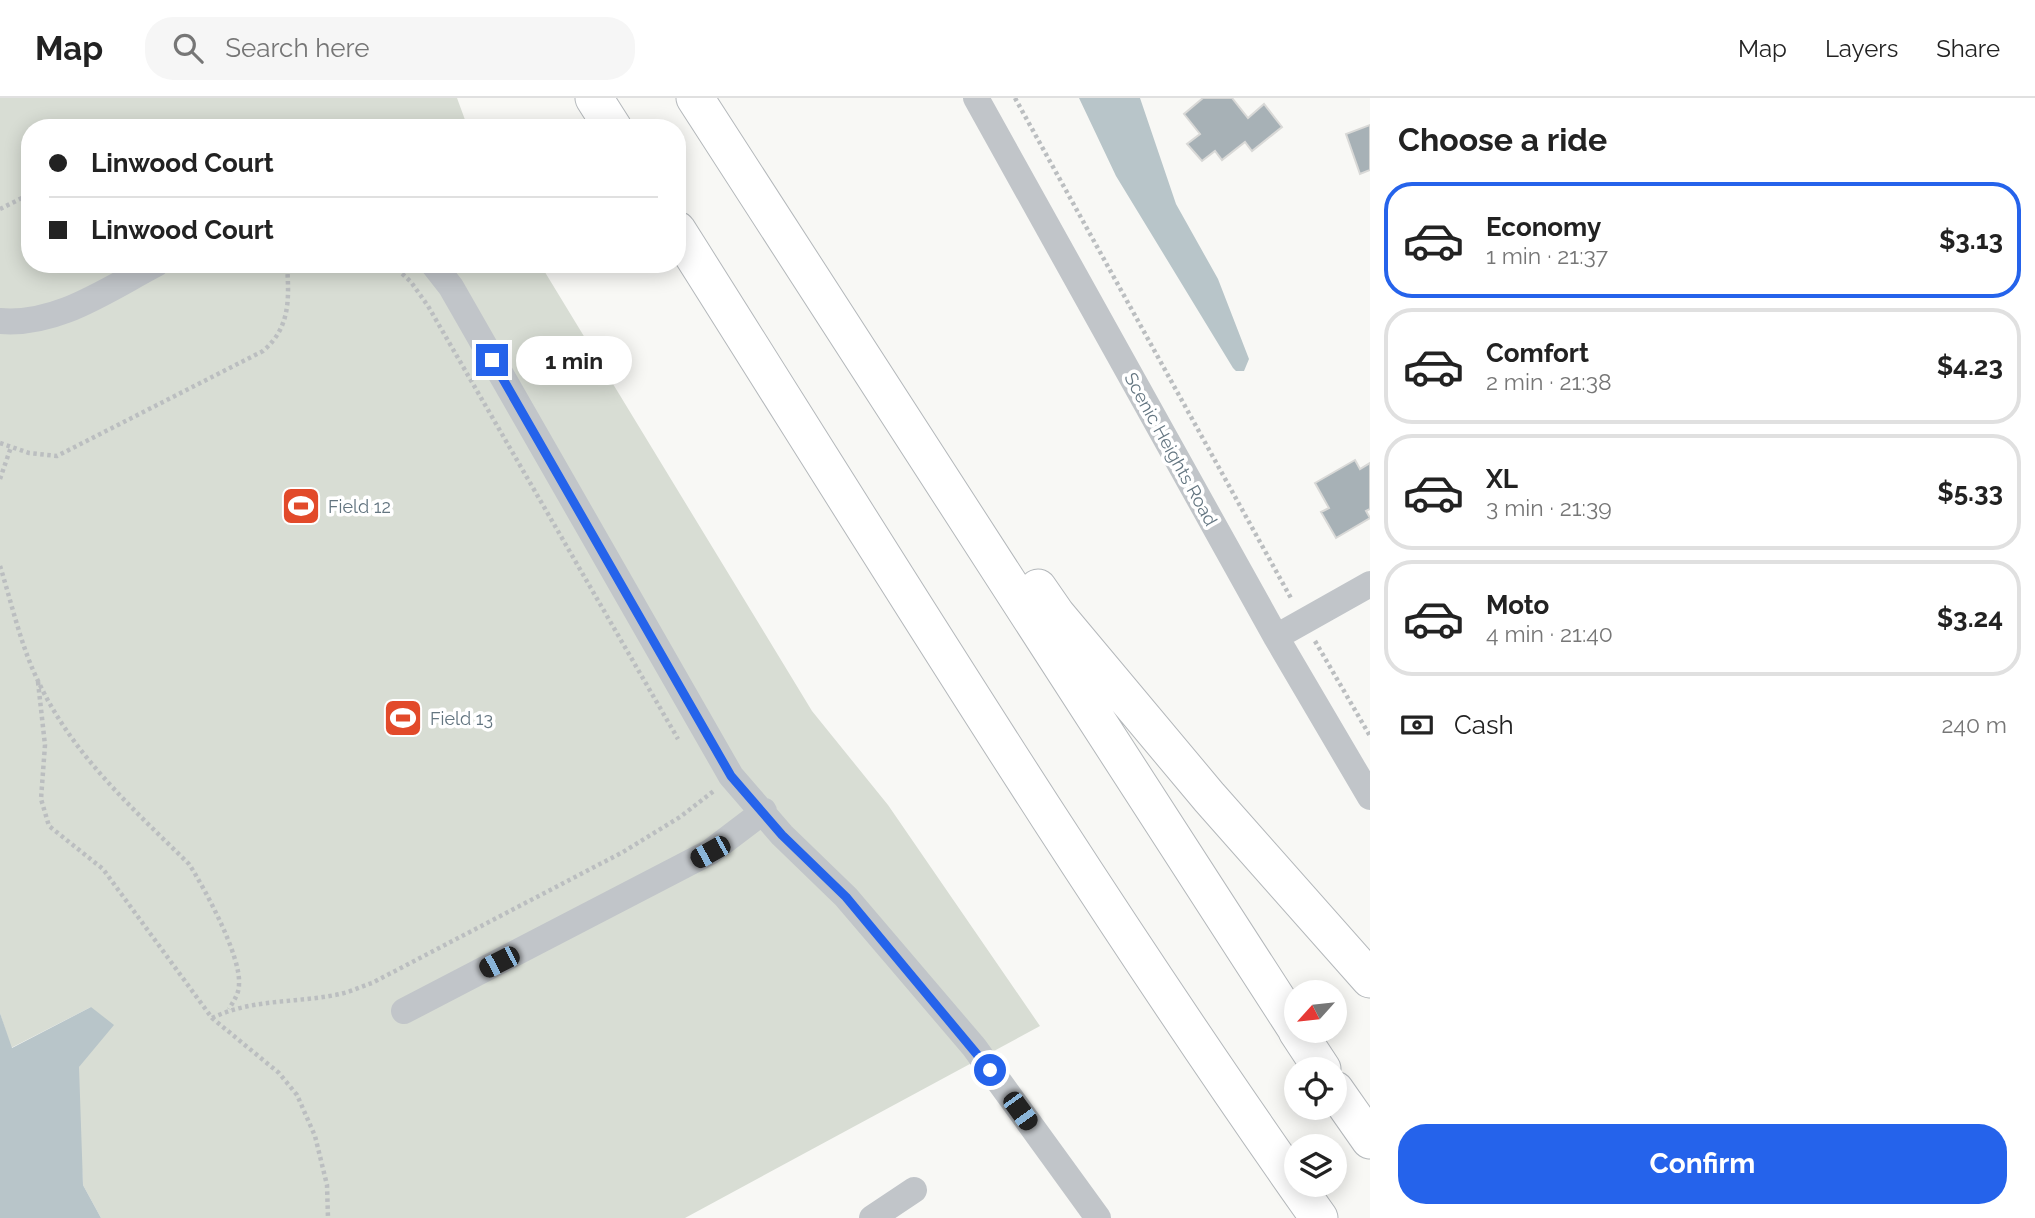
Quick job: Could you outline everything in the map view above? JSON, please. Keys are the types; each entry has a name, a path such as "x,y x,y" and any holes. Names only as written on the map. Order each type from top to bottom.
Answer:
{"highway":[{"path":"594,98 607,119"},
{"path":"699,105 925,419 1056,614 1209,797 1370,979"},
{"path":"699,105 1284,1010"},
{"path":"686,244 1052,825 1235,1099 1319,1218"},
{"path":"1235,1099 1303,1218"},
{"path":"1347,1107 1370,1140"}],"street":[{"name":"Scenic Heights Road","path":"976,98 1276,637 1370,797"},
{"path":"0,321 32,321 54,315 138,273"},
{"path":"440,273 451,287 731,776 782,835 846,897 974,1047 1098,1218"},
{"path":"1276,637 1370,584"},
{"path":"404,1011 710,852 764,811"},
{"path":"872,1218 914,1190"}],"path":[{"path":"1015,98 1219,461 1304,622 1370,736"},
{"path":"0,209 21,198"},
{"path":"0,443 44,456 57,456 263,351 283,327 289,303 287,273"},
{"path":"402,273 411,282 443,331 684,748"},
{"path":"0,479 11,447"},
{"path":"0,566 38,682 46,746 41,799 49,826 103,869 212,1018 279,1073 297,1096 315,1136 327,1185 328,1218"},
{"path":"38,682 83,755 189,864 201,882 237,965 238,995 229,1009"},
{"path":"212,1018 229,1009 337,995 372,983 623,852 680,817 731,776"},
{"path":"704,782 711,793"}],"shaded area":[{"path":"0,98 457,98 465,119 21,119 21,273 545,273 812,711 888,805 1040,1026 685,1218 101,1218 83,1185 79,1123 79,1067 91,1007 11,1048 0,1013"},
{"path":"1079,98 1140,98 1176,204 1218,279 1249,359 1244,371 1236,371 1233,368 1116,176"},
{"path":"91,1007 114,1025 79,1067 83,1185 101,1218 0,1218 0,1013 12,1048"}],"building":[{"path":"1203,98 1232,98 1248,118 1264,104 1282,127 1252,151 1245,142 1222,160 1215,151 1202,161 1187,144 1200,134 1184,114"},
{"path":"1370,125 1370,170 1360,174 1346,134"},
{"path":"1355,460 1360,469 1370,463 1370,509 1366,511 1370,518 1336,538 1321,512 1329,508 1315,483"}],"place":[{"name":"Field 12","path":"301,506"},
{"name":"Field 13","path":"403,718"}],"route":[{"path":"492,360 685,701 731,776 782,835 846,897 974,1047 990,1070"}]}
